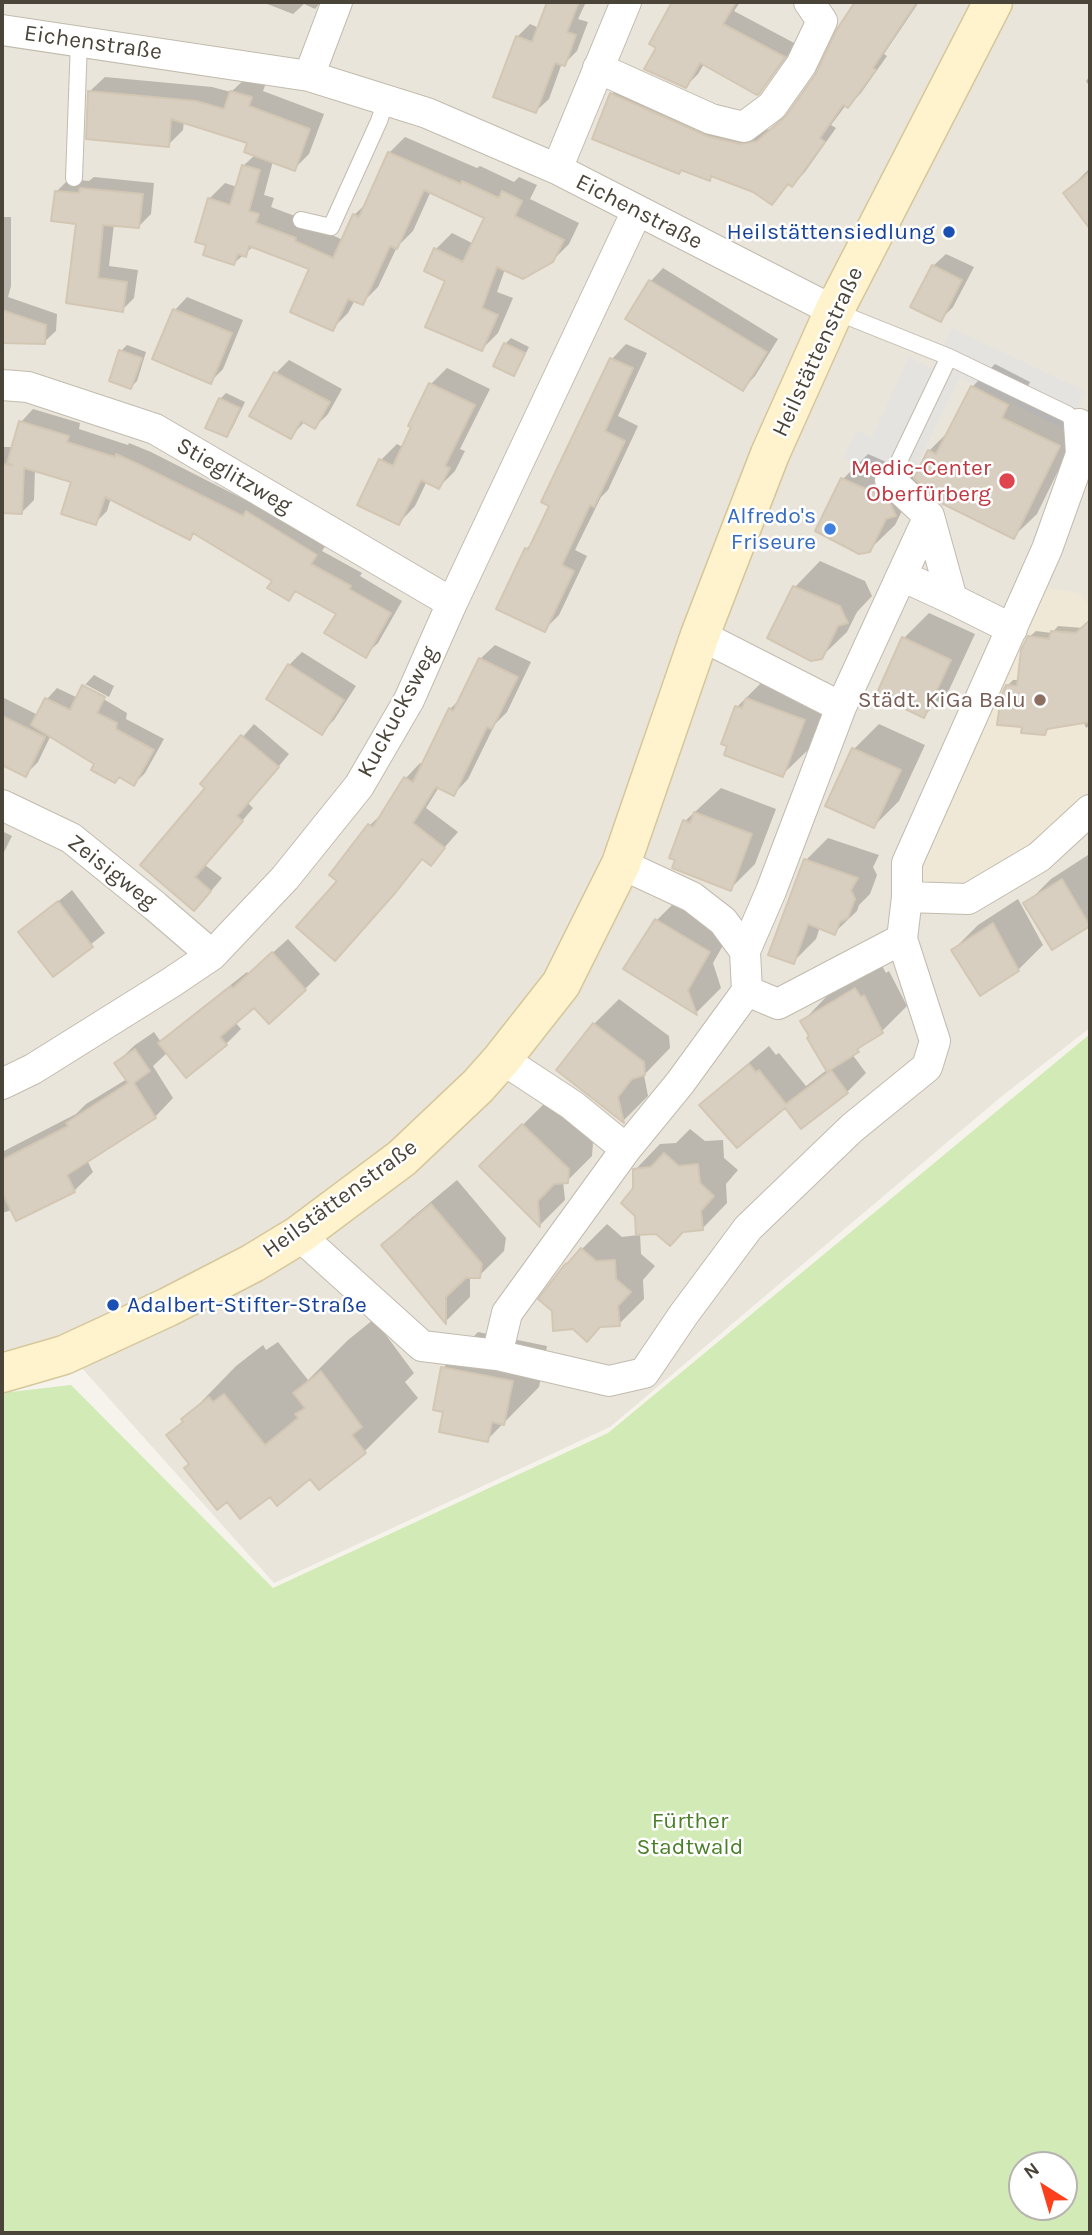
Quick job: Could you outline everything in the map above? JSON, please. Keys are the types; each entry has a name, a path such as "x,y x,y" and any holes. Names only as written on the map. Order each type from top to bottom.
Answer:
{"street":[{"path":"309,76 337,2"},
{"name":"Eichenstraße","path":"557,169 626,2"},
{"path":"598,68 711,119 744,127 772,107 801,65 822,21 809,2"},
{"name":"Heilstättenstraße","path":"2,1373 64,1355 168,1307 253,1263 299,1235 402,1158 478,1086 561,984 621,864 700,635 770,454 834,311 993,2"},
{"name":"Eichenstraße","path":"2,30 309,76 427,113 557,169 834,311"},
{"name":"Kuckucksweg","path":"2,1084 33,1069 212,955 285,878 359,786 409,700 637,211"},
{"name":"Stieglitzweg","path":"2,385 28,387 155,429 452,603"},
{"path":"299,1235 422,1346 497,1355 609,1381 643,1373 748,1228 852,1128 927,1067 935,1041 902,939 907,897 907,863 925,817 1047,549 1081,454 1079,424"},
{"path":"890,480 929,516 952,599"},
{"path":"497,1355 507,1313 626,1149 680,1083 747,991 745,951 771,891 841,707 929,516"},
{"path":"902,576 1012,629"},
{"path":"700,635 841,707"},
{"name":"Zeisigweg","path":"2,805 71,838 212,955"},
{"path":"907,897 968,900 1039,857 1090,810"},
{"path":"621,864 692,897 723,921 745,951"},
{"path":"747,991 778,1004 902,939"},
{"path":"502,1059 572,1105 626,1149"}],"lane":[{"path":"74,178 79,41"},
{"path":"301,220 331,227 386,100"},
{"path":"834,311 949,357 1067,414 1079,424"},
{"path":"890,480 949,357"}],"shaded area":[{"path":"2,2 1090,2 1090,1028 1002,1096 610,1427 274,1583 80,1366 2,1375"},
{"path":"952,328 1087,392 1067,431 960,377 906,487 843,458 856,431 872,437 909,357 932,369"},
{"name":"Städt. KiGa Balu","path":"1039,587 1079,593 1090,607 1090,793 979,887 934,890 919,877 917,866"}],"green space":[{"name":"Fürther Stadtwald","path":"1090,1034 1090,2233 2,2233 2,1393 71,1385 273,1588 608,1433"}],"building":[{"path":"547,2 579,2 567,32 576,35 565,66 555,63 536,113 493,97 516,36 532,42"},
{"path":"672,2 736,2 723,24 785,57 759,94 700,63 686,88 644,69 656,48 649,44"},
{"path":"855,2 917,2 873,68 876,70 848,108 843,105 820,138 825,142 792,187 788,184 772,205 753,192 711,176 710,181 681,170 679,174 592,139 610,93 707,136 740,144 757,141 786,116 815,75 837,29"},
{"path":"88,91 196,101 224,109 230,91 252,97 249,106 310,129 295,171 244,152 247,143 171,119 169,147 86,139"},
{"path":"388,152 499,198 502,191 522,201 515,216 564,240 553,262 523,279 497,267 482,308 498,315 482,351 425,327 445,281 424,271 434,248 463,262 484,218 424,190 397,249 390,246 363,305 348,299 333,331 290,312 309,269 249,246 246,257 238,254 234,265 203,255 206,245 195,242 208,198 230,205 242,165 260,170 249,211 259,214 256,223 296,238 295,241 333,258 353,214 359,217"},
{"path":"1090,172 1090,229 1063,193"},
{"path":"80,188 143,194 139,228 103,225 98,278 127,282 123,312 66,303 76,224 51,221 55,191 79,193"},
{"path":"932,265 962,280 941,322 910,307"},
{"path":"649,280 767,352 743,391 625,319"},
{"path":"173,309 232,333 211,384 152,359"},
{"path":"2,310 46,325 45,344 2,343"},
{"path":"504,343 525,353 514,376 493,366"},
{"path":"119,350 142,358 131,389 109,381"},
{"path":"610,358 633,368 605,431 625,441 594,507 590,505 562,565 574,571 545,632 496,609 525,548 528,550 549,506 541,502"},
{"path":"274,372 330,402 315,429 301,421 291,439 249,416"},
{"path":"429,383 475,405 445,466 450,468 439,489 421,480 399,525 357,505 379,459 393,466 411,427 408,426"},
{"path":"971,386 1008,405 1002,418 1060,446 1014,539 939,502 914,478 928,450 936,454"},
{"path":"219,398 240,408 227,437 205,428"},
{"path":"19,421 69,436 67,442 115,457 116,454 243,516 246,511 317,555 311,564 351,586 349,589 391,613 366,658 324,633 336,614 295,591 289,601 267,588 272,581 193,533 190,540 105,497 96,525 61,514 71,482 24,468 22,514 2,513 2,464 12,465 7,463"},
{"path":"841,478 882,496 891,505 896,516 886,519 870,552 859,554 815,531"},
{"path":"793,586 840,606 848,623 838,626 822,659 811,661 767,638"},
{"path":"1090,620 1090,722 1047,729 1045,735 1021,733 1022,727 997,725 1001,696 1006,685 1017,686 1021,650 1028,636 1049,639 1051,631 1076,633"},
{"path":"902,637 951,660 924,718 876,695"},
{"path":"479,658 518,677 492,729 487,727 454,796 436,787 413,823 445,848 431,866 422,859 335,961 296,927 337,881 329,875 368,824 373,827 404,777 413,782 449,708 453,711"},
{"path":"288,664 344,700 322,735 266,699"},
{"path":"82,685 105,697 97,713 117,723 116,729 154,750 134,786 119,777 115,783 91,770 94,764 31,725 45,698 70,710"},
{"path":"746,698 805,720 783,777 724,755 727,746 721,744 735,706 742,708"},
{"path":"2,716 45,737 26,777 2,765"},
{"path":"241,735 279,767 237,816 243,821 195,877 211,891 194,911 140,865 205,788 200,784"},
{"path":"852,748 901,770 874,828 825,806"},
{"path":"694,812 752,834 731,891 672,868 675,860 669,858 683,820 690,823"},
{"path":"804,859 858,878 851,890 855,899 848,918 840,922 835,935 808,924 794,964 768,955"},
{"path":"1062,879 1090,926 1052,950 1023,903"},
{"path":"58,901 93,947 53,977 18,932"},
{"path":"655,919 710,952 688,990 697,1015 623,969"},
{"path":"993,923 1019,971 980,996 951,950"},
{"path":"272,952 306,990 269,1024 254,1008 220,1037 227,1045 186,1078 158,1043 231,986 233,988"},
{"path":"855,988 861,997 864,995 883,1033 827,1072 800,1021"},
{"path":"593,1023 644,1062 645,1075 632,1079 618,1097 624,1123 556,1070"},
{"path":"135,1049 150,1071 134,1083 156,1118 67,1175 75,1192 16,1221 2,1192 2,1160 68,1126 66,1123 128,1083 114,1063"},
{"path":"749,1064 756,1072 759,1070 786,1104 831,1070 848,1093 801,1129 785,1108 737,1148 699,1105"},
{"path":"522,1124 569,1169 568,1183 554,1184 538,1201 540,1227 479,1166"},
{"path":"664,1153 679,1166 698,1164 700,1183 714,1196 701,1211 703,1230 683,1232 670,1246 656,1234 636,1235 635,1216 621,1203 633,1188 633,1169 651,1167"},
{"path":"431,1204 482,1264 480,1278 466,1278 446,1297 446,1324 381,1245"},
{"path":"581,1248 596,1261 615,1260 616,1279 631,1292 618,1306 620,1326 600,1327 587,1342 573,1329 553,1331 552,1311 538,1299"},
{"path":"441,1367 513,1381 504,1425 492,1422 488,1442 439,1432 443,1412 433,1410"},
{"path":"321,1371 362,1427 352,1435 366,1453 319,1490 310,1479 277,1506 270,1497 240,1519 227,1502 217,1510 184,1468 189,1464 166,1435 209,1397 213,1402 224,1394 265,1445 298,1418 295,1414 305,1408 293,1393"}],"place":[{"name":"Heilstättensiedlung","path":"949,232"},
{"name":"Medic-Center Oberfürberg","path":"1007,481"},
{"name":"Alfredo's Friseure","path":"830,529"},
{"name":"Städt. KiGa Balu","path":"1040,700"},
{"name":"Adalbert-Stifter-Straße","path":"113,1305"}]}
